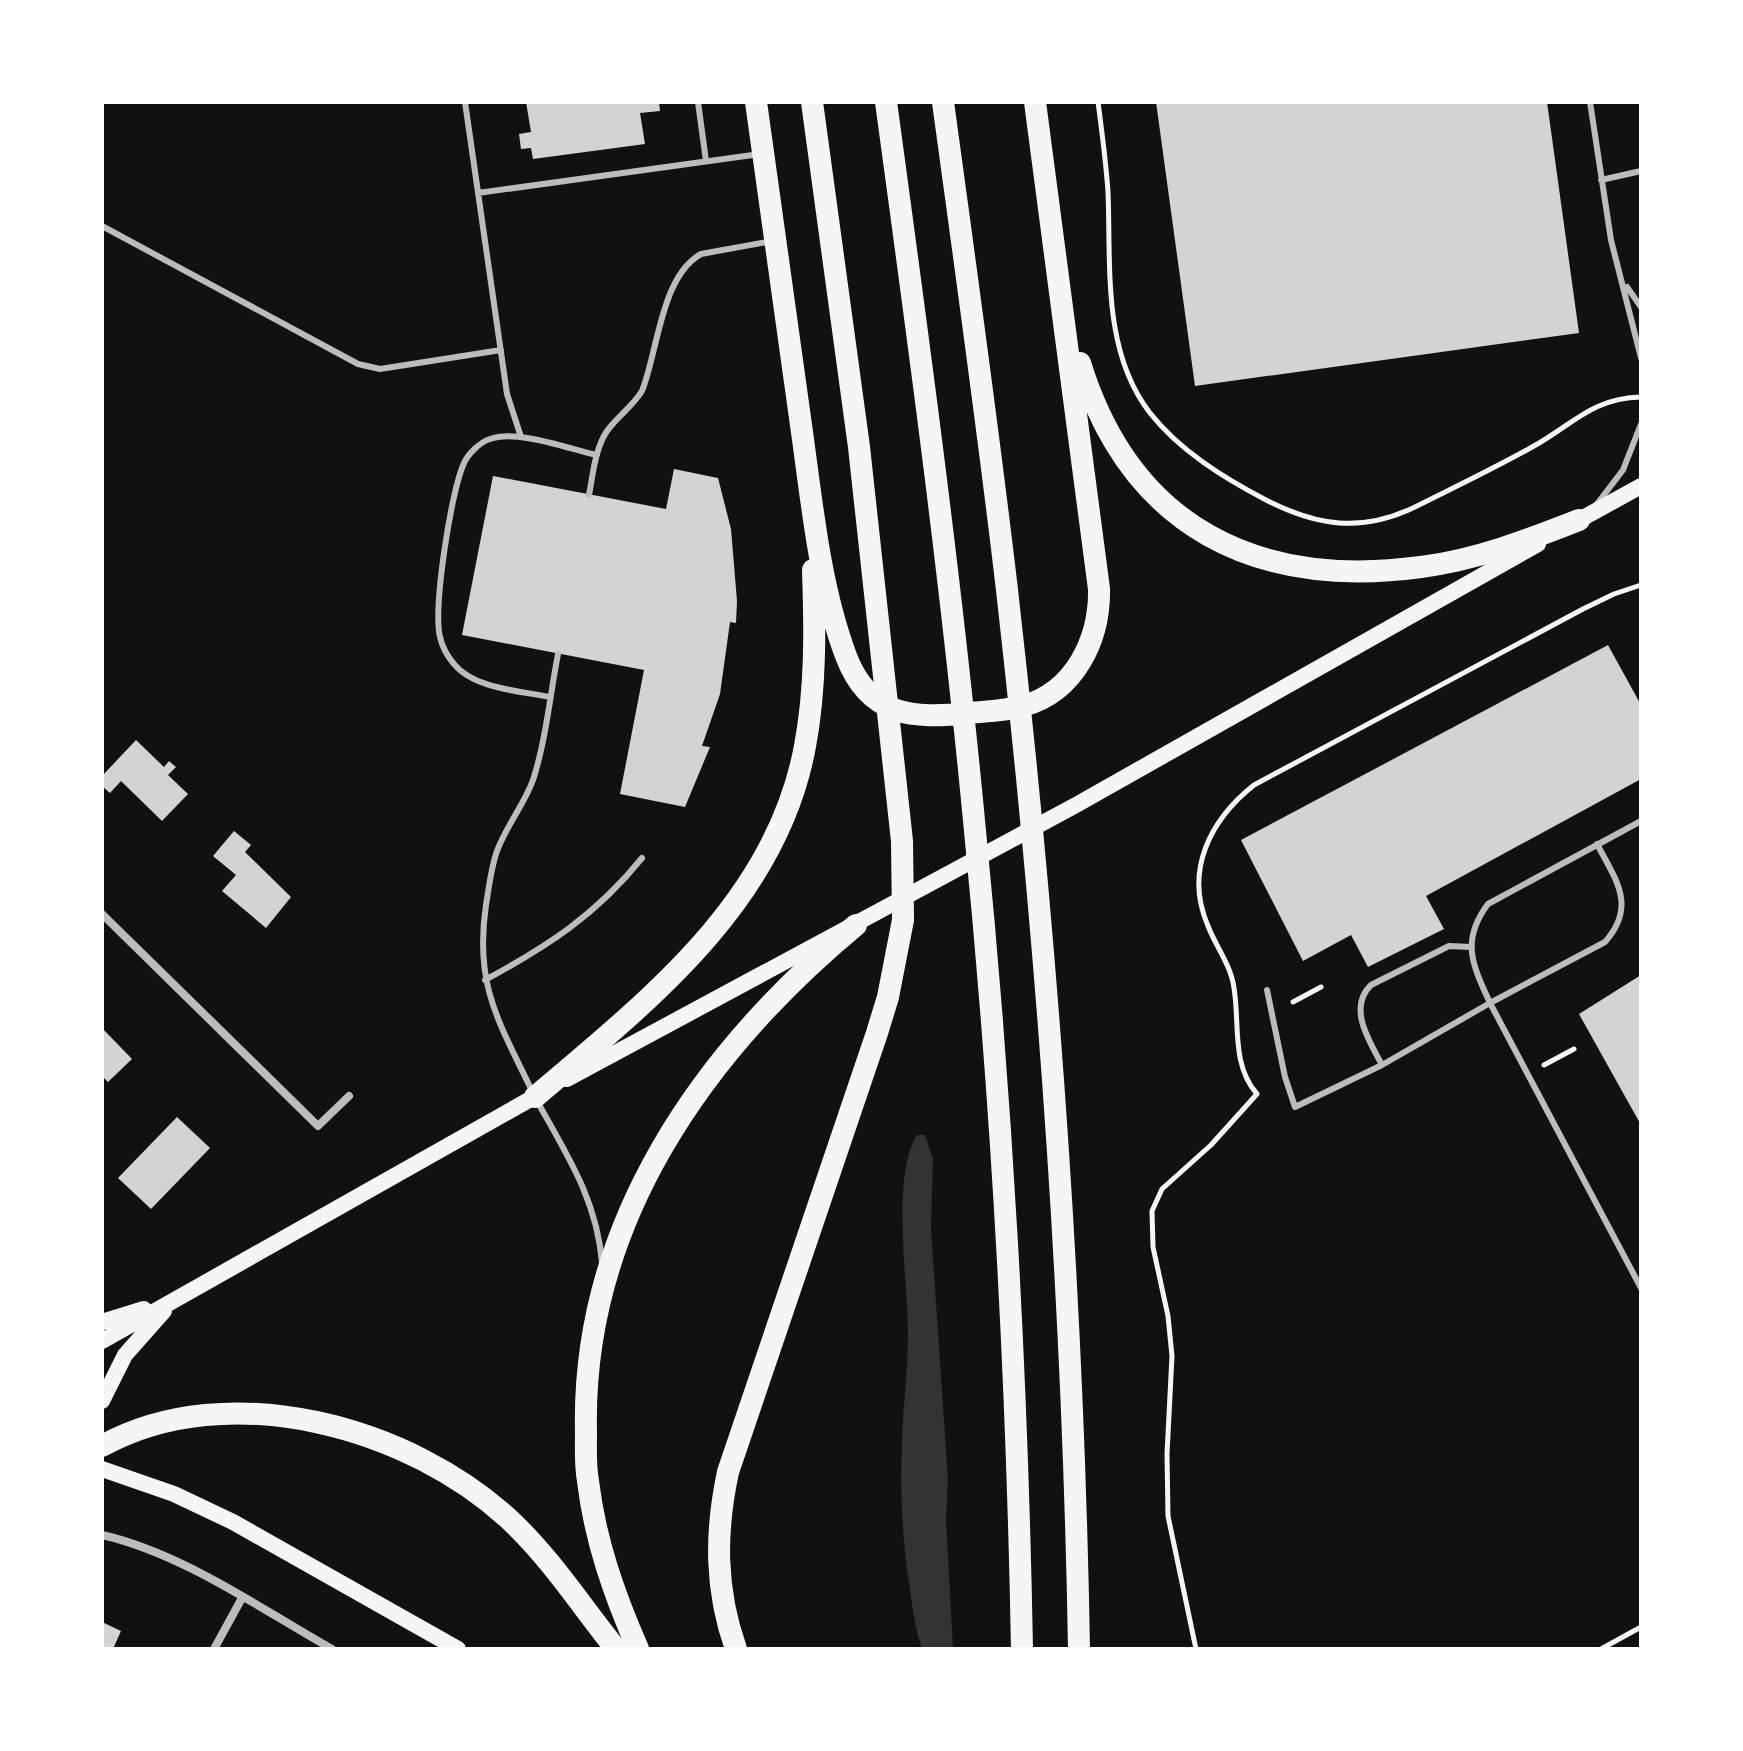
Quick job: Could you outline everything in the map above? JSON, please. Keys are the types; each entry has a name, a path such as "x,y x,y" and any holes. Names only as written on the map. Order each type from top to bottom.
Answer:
{"highway":[{"path":"756,102 809,480 840,640 856,677 871,696 891,709 913,715 937,716 1023,706 1047,696 1064,683 1088,649 1098,621 1100,606 1035,102"},
{"path":"736,1649 725,1613 718,1567 719,1521 728,1472 877,1033 891,985 903,920 902,841 878,601 812,102"},
{"path":"886,102 948,576 976,832 1004,1212 1022,1649"},
{"path":"943,102 1003,558 1039,904 1065,1282 1079,1649"},
{"path":"1061,289 1082,372 1102,421 1126,461 1168,508 1240,552 1278,564 1317,570 1423,567 1495,551 1579,520"},
{"path":"535,1097 612,1031 704,945 756,872 780,823 799,774 811,700 814,610 809,480"},
{"path":"638,1649 605,1568 587,1478 587,1380 592,1336 618,1237 641,1184 684,1113 768,1008 818,957 856,925"},
{"path":"102,1446 152,1425 199,1417 246,1414 319,1423 387,1443 453,1476 501,1512 537,1549 616,1649"}],"main road":[{"path":"102,1341 735,986 856,925 1076,805 1641,486"},
{"path":"102,1322 180,1297"},
{"path":"102,1401 125,1355 150,1325 180,1297"},
{"path":"102,1469 174,1494 223,1517 458,1649"}],"street":[{"path":"102,914 318,1126 349,1096"},
{"path":"102,1535 153,1550 332,1649"},
{"path":"214,1649 242,1598"}],"lane":[{"path":"465,102 507,394 521,437"},
{"path":"698,102 706,161"},
{"path":"1590,102 1611,240 1641,358"},
{"path":"478,193 763,154"},
{"path":"1601,180 1641,171"},
{"path":"102,226 369,368 380,369 501,350"},
{"path":"589,495 597,455 606,433 642,391 668,300 682,270 691,259 701,254 775,241"},
{"path":"1624,283 1641,307"},
{"path":"1579,520 1609,490 1623,470 1641,424"},
{"path":"550,697 472,678 455,666 440,637 438,601 458,480 465,461 477,446 489,439 521,437 597,455"},
{"path":"558,654 534,776 522,806 500,845 491,876 482,949 485,980 496,1018 577,1172 591,1206 601,1246 603,1288"},
{"path":"1641,821 1488,904 1476,923 1471,947 1473,966 1490,1003 1641,1288"},
{"path":"1267,990 1285,1077 1295,1107 1382,1065 1605,942 1613,933 1623,906 1622,894 1597,844"},
{"path":"485,980 568,931 609,896 642,858"},
{"path":"1382,1065 1362,1024 1365,991 1371,985 1449,946 1471,947"}],"path":[{"path":"1098,102 1107,185 1110,287 1118,341 1127,370 1149,412 1179,443 1206,464 1290,513 1318,521 1347,524 1374,521 1413,507 1522,452 1600,403 1624,397 1641,397"},
{"path":"1293,1002 1321,987"},
{"path":"1543,1066 1574,1049"},
{"path":"1601,1649 1641,1627"}],"shaded area":[{"path":"917,1135 925,1135 933,1159 931,1229 948,1480 946,1520 953,1649 922,1649 903,1531 901,1461 908,1333 903,1202 909,1153"}],"building":[{"path":"526,102 659,102 660,111 640,113 645,144 533,159 531,148 521,149 519,134 531,132"},
{"path":"1156,102 1547,102 1579,333 1195,386"},
{"path":"674,469 718,478 731,529 737,601 736,623 730,622 720,694 702,746 710,747 685,807 620,794 644,670 462,635 493,476 666,509"},
{"path":"1608,645 1641,705 1641,779 1426,896 1444,929 1368,967 1351,935 1303,961 1241,840"},
{"path":"136,740 164,767 169,761 176,767 168,775 188,794 162,821 121,781 110,793 102,786 102,776"},
{"path":"234,831 251,845 245,852 291,897 266,928 222,891 236,875 213,856"},
{"path":"1641,975 1641,1125 1579,1014"},
{"path":"102,1028 132,1059 108,1082 102,1076"},
{"path":"177,1117 210,1148 151,1209 118,1178"},
{"path":"102,1622 121,1631 113,1649 102,1649"}]}
